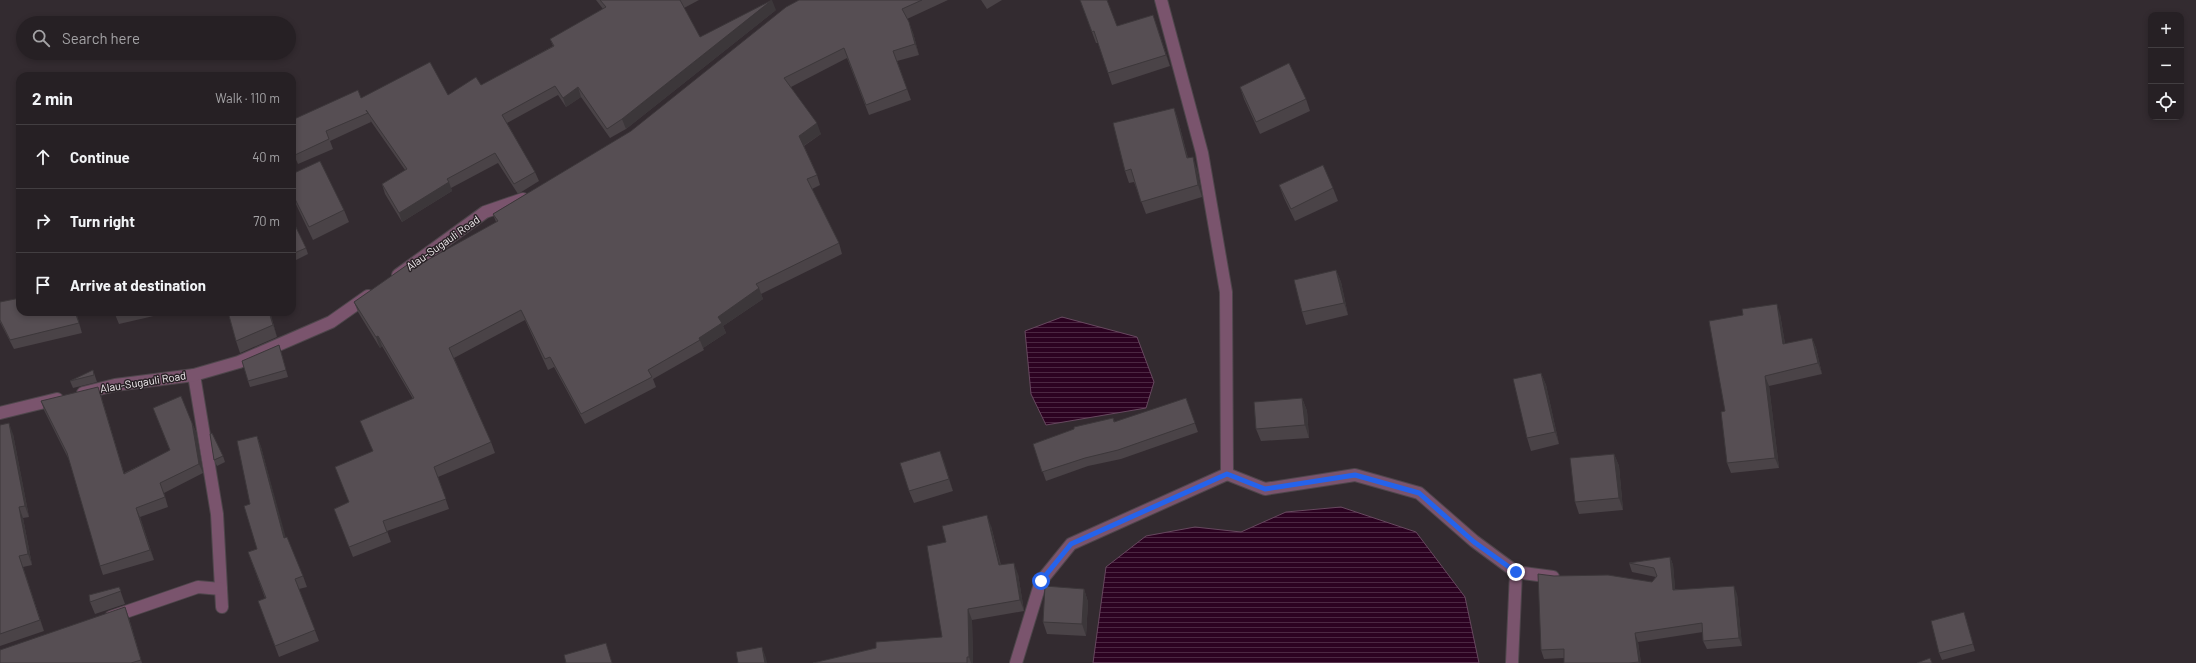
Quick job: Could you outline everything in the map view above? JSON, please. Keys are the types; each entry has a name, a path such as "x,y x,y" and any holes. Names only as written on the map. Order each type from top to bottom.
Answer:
{"street":[{"path":"1161,0 1202,153 1226,292 1227,474"},
{"name":"Alau-Sugauli Road","path":"389,281 485,212 520,201 533,193"},
{"name":"Alau-Sugauli Road","path":"0,414 115,385 194,375 239,362 331,322 376,290"},
{"path":"194,375 217,514 222,607"},
{"path":"1016,663 1041,581 1071,544 1227,474 1265,489 1355,475 1419,493 1474,542 1516,572 1565,577"},
{"path":"1512,663 1516,572"},
{"path":"103,620 198,587 221,589"}],"shaded area":[{"path":"1062,317 1137,337 1154,382 1146,408 1046,425 1031,394 1025,331"},
{"path":"1341,507 1416,532 1465,597 1479,663 1093,663 1106,567 1146,536 1195,527 1241,532 1286,512"}],"building":[{"path":"600,0 680,0 700,37 772,0 622,119 607,129 578,87 563,98 555,86 502,115 535,172 514,184 495,153 447,179 449,182 399,213 382,184 407,169 366,110 368,113 326,131 329,139 296,155 296,118 358,90 361,98 430,62 448,95 476,77 481,85 554,46 550,39 606,7"},
{"path":"799,0 922,0 902,9 909,22 915,44 893,51 907,89 866,105 844,48 784,78 817,123 799,136 817,175 807,179 839,243 756,284 759,288 718,317 722,323 699,338 700,340 648,370 652,377 581,414 550,357 545,359 521,310 449,348 491,442 434,467 446,499 383,521 387,532 349,547 334,509 349,502 335,467 373,451 360,421 414,398 378,336 376,337 354,302 410,263 413,268 498,221 493,214 631,131 786,7"},
{"path":"1080,0 1107,0 1117,26 1153,15 1166,55 1108,73 1094,31 1092,32"},
{"path":"1289,63 1306,99 1256,122 1240,87"},
{"path":"1174,108 1187,158 1193,157 1198,185 1141,202 1131,169 1125,171 1113,123"},
{"path":"320,161 344,210 309,227 296,201 296,172"},
{"path":"1323,165 1333,188 1291,209 1279,185"},
{"path":"296,227 306,248 296,252"},
{"path":"1336,270 1344,303 1302,312 1294,280"},
{"path":"16,299 16,316 76,316 79,323 10,340 0,320 0,302"},
{"path":"1777,304 1783,344 1812,338 1818,363 1765,376 1775,458 1727,463 1721,412 1725,411 1709,321 1743,315 1742,309"},
{"path":"229,316 270,316 273,325 236,341"},
{"path":"279,345 286,370 248,381 242,361"},
{"path":"93,370 94,375 70,381"},
{"path":"1541,373 1555,432 1527,438 1513,379"},
{"path":"98,387 124,474 170,450 153,408 181,396 192,423 199,464 160,483 165,497 136,508 150,550 100,566 67,453 41,401"},
{"path":"1186,398 1195,423 1118,450 1085,458 1042,472 1033,444 1074,429 1074,427 1113,418 1114,422"},
{"path":"1302,398 1305,425 1256,429 1254,402"},
{"path":"9,423 25,506 19,507 28,554 19,556 40,620 0,634 0,425"},
{"path":"212,433 223,456 214,460 210,434"},
{"path":"257,436 284,538 287,537 303,576 295,579 315,630 275,646 258,601 266,598 248,552 257,549 244,506 250,504 237,441"},
{"path":"940,451 949,479 909,491 900,463"},
{"path":"1614,454 1619,498 1575,502 1570,458"},
{"path":"987,515 999,565 1014,563 1020,600 968,609 969,657 967,657 967,663 813,663 876,648 876,642 942,637 927,546 946,542 942,526"},
{"path":"1670,557 1673,590 1734,586 1739,638 1703,641 1702,623 1635,633 1639,662 1629,663 1564,663 1564,649 1541,650 1538,574 1554,576 1608,575 1652,582 1657,576 1654,568 1629,563"},
{"path":"1045,586 1084,589 1082,624 1043,622"},
{"path":"119,587 121,591 90,602 89,595"},
{"path":"125,607 141,660 131,663 0,663 0,650"},
{"path":"1964,612 1973,644 1939,653 1931,621"},
{"path":"606,643 612,663 566,663 564,655"},
{"path":"762,647 765,663 738,663 736,652"},
{"path":"1930,658 1932,663 1917,663"}],"route":[{"path":"1041,581 1071,544 1142,514 1227,474 1265,489 1355,475 1419,493 1474,542 1516,572"}]}
